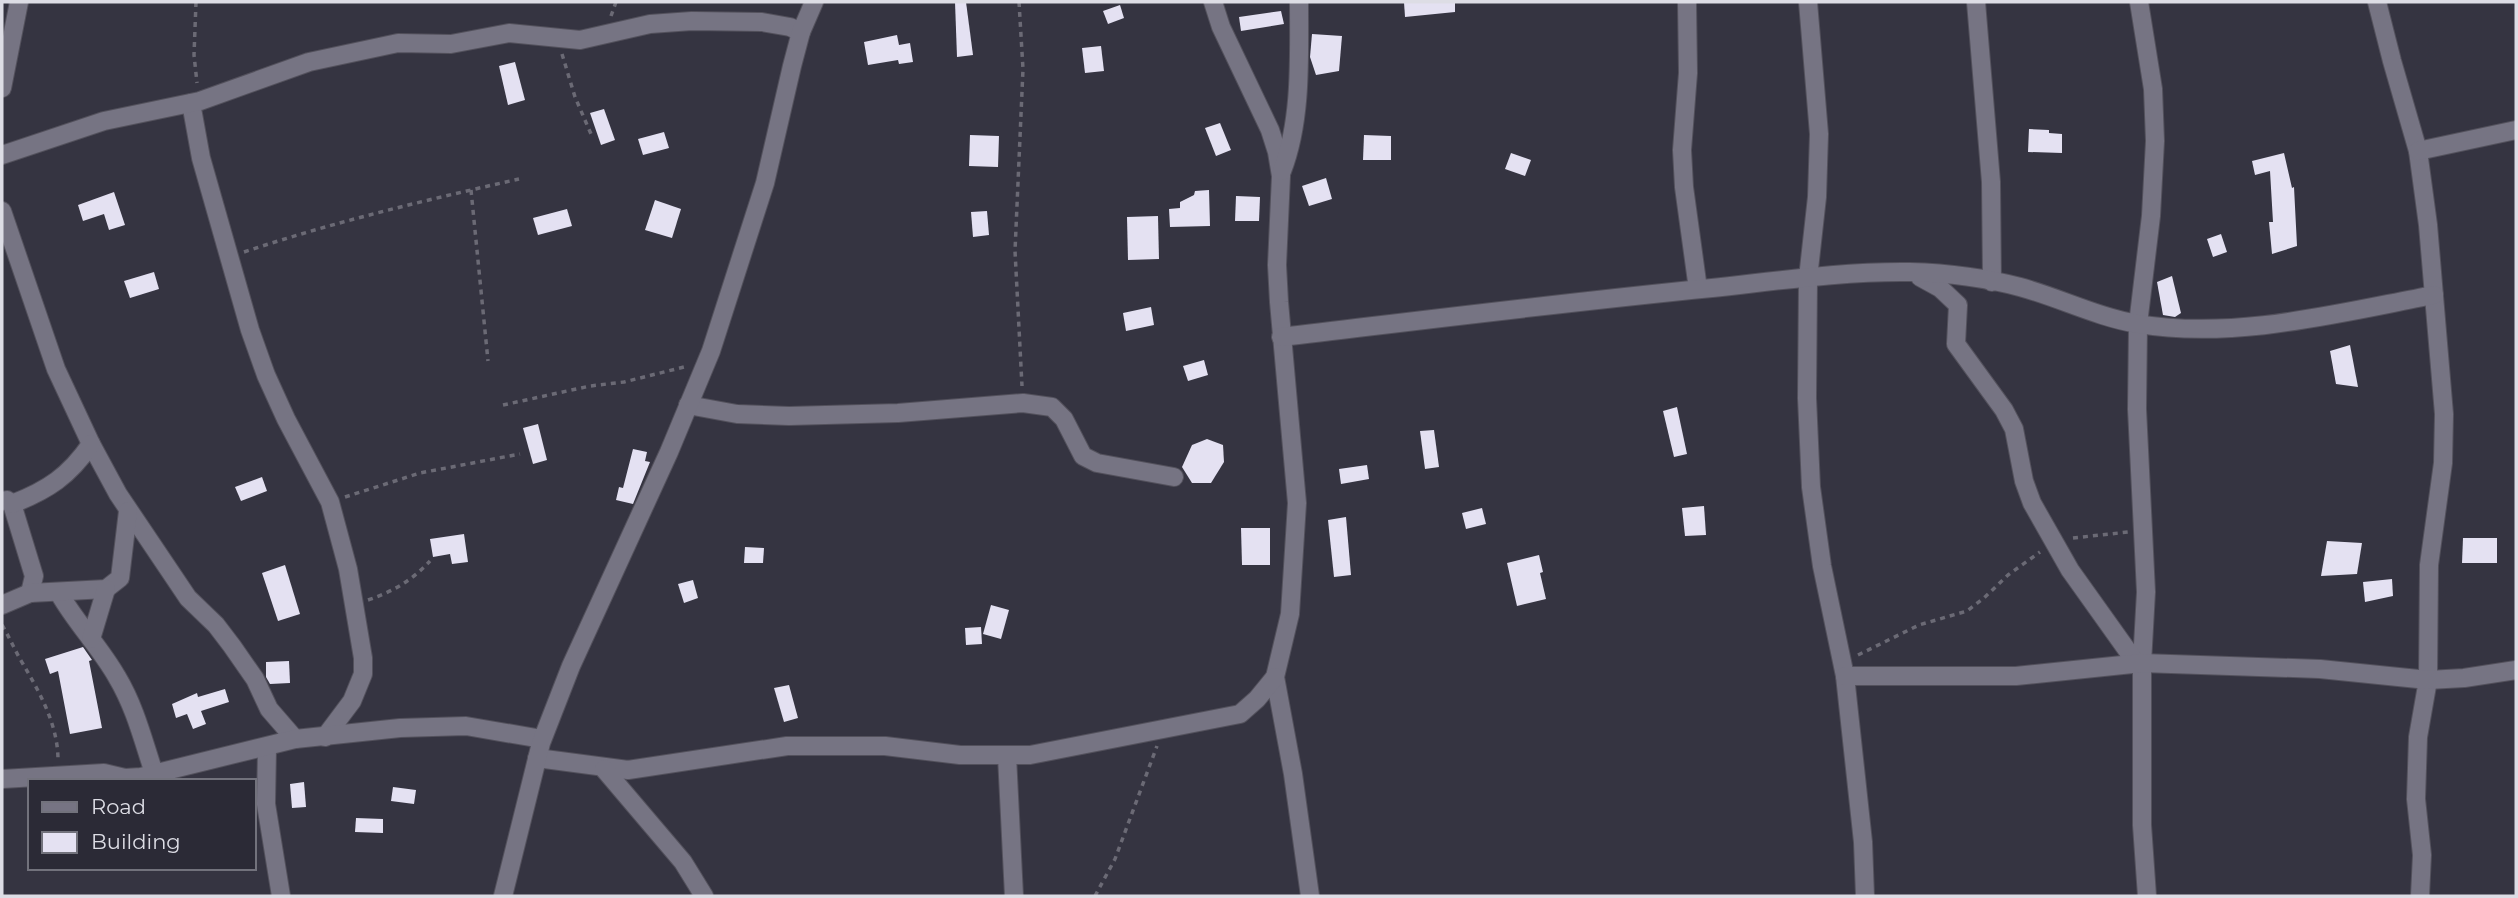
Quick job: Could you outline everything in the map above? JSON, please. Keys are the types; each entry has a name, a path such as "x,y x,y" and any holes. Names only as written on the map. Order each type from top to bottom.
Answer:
{"street":[{"path":"2,88 19,2"},
{"path":"503,896 542,739 571,666 707,361 765,183 802,32 814,2"},
{"path":"1213,2 1221,27 1270,130 1281,176 1278,265 1281,337 1297,513 1290,614 1275,677 1293,774 1310,896"},
{"path":"1281,176 1289,155 1297,89 1299,2"},
{"path":"1687,2 1688,72 1682,150 1684,187 1698,289"},
{"path":"1808,2 1819,134 1817,197 1808,278 1807,398 1811,487 1822,566 1843,669 1863,842 1865,896"},
{"path":"1976,2 1991,182 1992,282"},
{"path":"2139,2 2153,89 2155,141 2151,216 2138,324 2137,409 2146,592 2139,664 2142,825 2147,896"},
{"path":"2378,2 2418,151 2428,225 2444,414 2443,463 2429,565 2428,680 2418,737 2416,799 2422,855 2420,896"},
{"path":"2,155 104,121 195,102 309,62 385,45 407,42 451,44 509,33 580,40 650,24 692,21 762,22 802,32"},
{"path":"195,102 201,158 266,374 286,419 330,502 348,569 363,658 363,674 352,701 325,737"},
{"path":"2418,151 2516,130"},
{"path":"2,211 42,332 91,444 128,511 188,598 216,625 232,646 255,679 269,709 295,739"},
{"path":"1281,337 1523,307 1808,278 1910,272 2020,287 2096,314 2138,324 2197,329 2310,318 2434,295"},
{"path":"1910,272 1940,288 1958,305 1956,344 2004,410 2014,429 2024,481 2032,503 2053,543 2139,664"},
{"path":"688,405 737,414 789,416 898,413 1023,402 1052,407 1064,419 1083,456 1097,463 1174,477"},
{"path":"30,593 34,576 7,503 46,490 82,458 91,444"},
{"path":"2,605 30,593 106,589 120,578 128,511"},
{"path":"91,639 106,589"},
{"path":"59,593 73,619 117,676 128,697 154,773"},
{"path":"1843,669 2016,676 2139,664 2320,669 2428,680 2516,670"},
{"path":"537,758 628,771 787,746 885,746 960,755 1007,756 1055,752 1240,714 1275,677"},
{"path":"2,779 104,773 125,778 267,748 295,739 400,728 466,726 542,739"},
{"path":"267,748 266,804 281,896"},
{"path":"1007,756 1014,896"},
{"path":"604,769 677,854 704,896"}],"path":[{"path":"195,102 196,2"},
{"path":"1019,2 1023,69 1015,251 1023,402"},
{"path":"557,38 575,97 591,134"},
{"path":"229,257 308,231 416,202 519,179"},
{"path":"471,190 488,361"},
{"path":"503,405 590,386 624,382 707,361"},
{"path":"330,502 420,472 520,454"},
{"path":"1843,669 1919,625 1966,611 2008,575 2053,543 2080,536 2144,531"},
{"path":"353,605 401,587 430,561"},
{"path":"2,625 14,642 49,716 58,754 57,775"},
{"path":"1095,896 1115,859 1135,810 1162,730"}],"building":[{"path":"955,2 966,2 973,55 957,57"},
{"path":"1404,2 1455,2 1455,12 1405,17"},
{"path":"1120,5 1124,18 1108,24 1103,11"},
{"path":"1281,11 1284,24 1241,31 1239,17"},
{"path":"1312,34 1342,36 1339,71 1316,75 1310,57"},
{"path":"897,35 899,45 910,43 913,62 899,64 898,60 868,65 864,42"},
{"path":"1101,46 1104,71 1085,73 1082,48"},
{"path":"515,62 525,100 508,105 499,66"},
{"path":"604,109 615,140 601,145 590,113"},
{"path":"1220,123 1231,150 1216,156 1205,128"},
{"path":"2029,129 2062,134 2062,153 2028,152"},
{"path":"664,132 669,148 643,155 638,139"},
{"path":"970,135 999,136 998,167 969,166"},
{"path":"1364,135 1391,136 1391,160 1363,160"},
{"path":"1511,153 1531,160 1525,176 1505,169"},
{"path":"2284,153 2292,188 2294,187 2297,246 2272,254 2269,222 2273,222 2270,171 2255,175 2252,161"},
{"path":"1326,178 1332,199 1309,206 1302,186"},
{"path":"1209,190 1210,226 1170,227 1169,209 1180,208 1180,202 1194,195 1195,191"},
{"path":"114,192 125,225 109,230 104,214 83,221 78,205"},
{"path":"1236,196 1260,197 1259,221 1235,221"},
{"path":"655,200 681,209 672,238 645,230"},
{"path":"567,209 572,226 538,235 533,218"},
{"path":"987,211 989,235 973,237 971,212"},
{"path":"1158,216 1159,259 1128,260 1127,217"},
{"path":"2221,234 2227,252 2213,257 2207,239"},
{"path":"154,272 159,289 130,298 124,281"},
{"path":"2172,276 2181,313 2175,317 2163,315 2157,282"},
{"path":"1151,307 1154,325 1126,331 1123,313"},
{"path":"2350,345 2358,387 2336,384 2330,351"},
{"path":"1204,360 1208,375 1188,381 1183,366"},
{"path":"1677,407 1687,454 1674,457 1663,411"},
{"path":"538,424 547,460 533,464 523,428"},
{"path":"1434,430 1439,467 1425,469 1420,431"},
{"path":"1207,439 1223,445 1224,462 1211,483 1192,483 1182,467 1192,445"},
{"path":"633,449 647,452 645,461 650,462 633,504 616,500 619,487 623,488"},
{"path":"1367,465 1369,479 1341,484 1339,469"},
{"path":"262,477 267,491 241,501 235,487"},
{"path":"1704,506 1706,535 1685,536 1682,508"},
{"path":"1482,508 1486,524 1466,529 1462,513"},
{"path":"1346,517 1351,575 1334,577 1328,520"},
{"path":"1241,528 1270,528 1270,565 1242,565"},
{"path":"464,534 468,562 452,564 450,554 433,557 430,539"},
{"path":"2463,538 2497,538 2497,563 2462,563"},
{"path":"2327,541 2362,543 2357,574 2321,576"},
{"path":"745,547 764,548 763,563 744,563"},
{"path":"1539,555 1546,599 1517,606 1507,563"},
{"path":"285,565 300,614 278,621 262,573"},
{"path":"2392,579 2393,596 2365,602 2363,582"},
{"path":"693,580 698,598 684,603 678,584"},
{"path":"991,605 1009,610 1001,639 983,634"},
{"path":"981,627 982,644 966,645 965,628"},
{"path":"83,647 92,660 89,661 102,728 70,734 58,671 50,674 45,659"},
{"path":"289,661 290,683 270,684 266,677 266,662"},
{"path":"789,685 798,718 784,722 774,688"},
{"path":"225,689 229,702 201,711 206,724 193,729 187,714 176,718 172,704 197,693 198,697"},
{"path":"304,782 306,807 292,808 290,784"},
{"path":"393,787 416,790 414,804 391,801"},
{"path":"356,818 383,819 383,833 355,832"}]}
